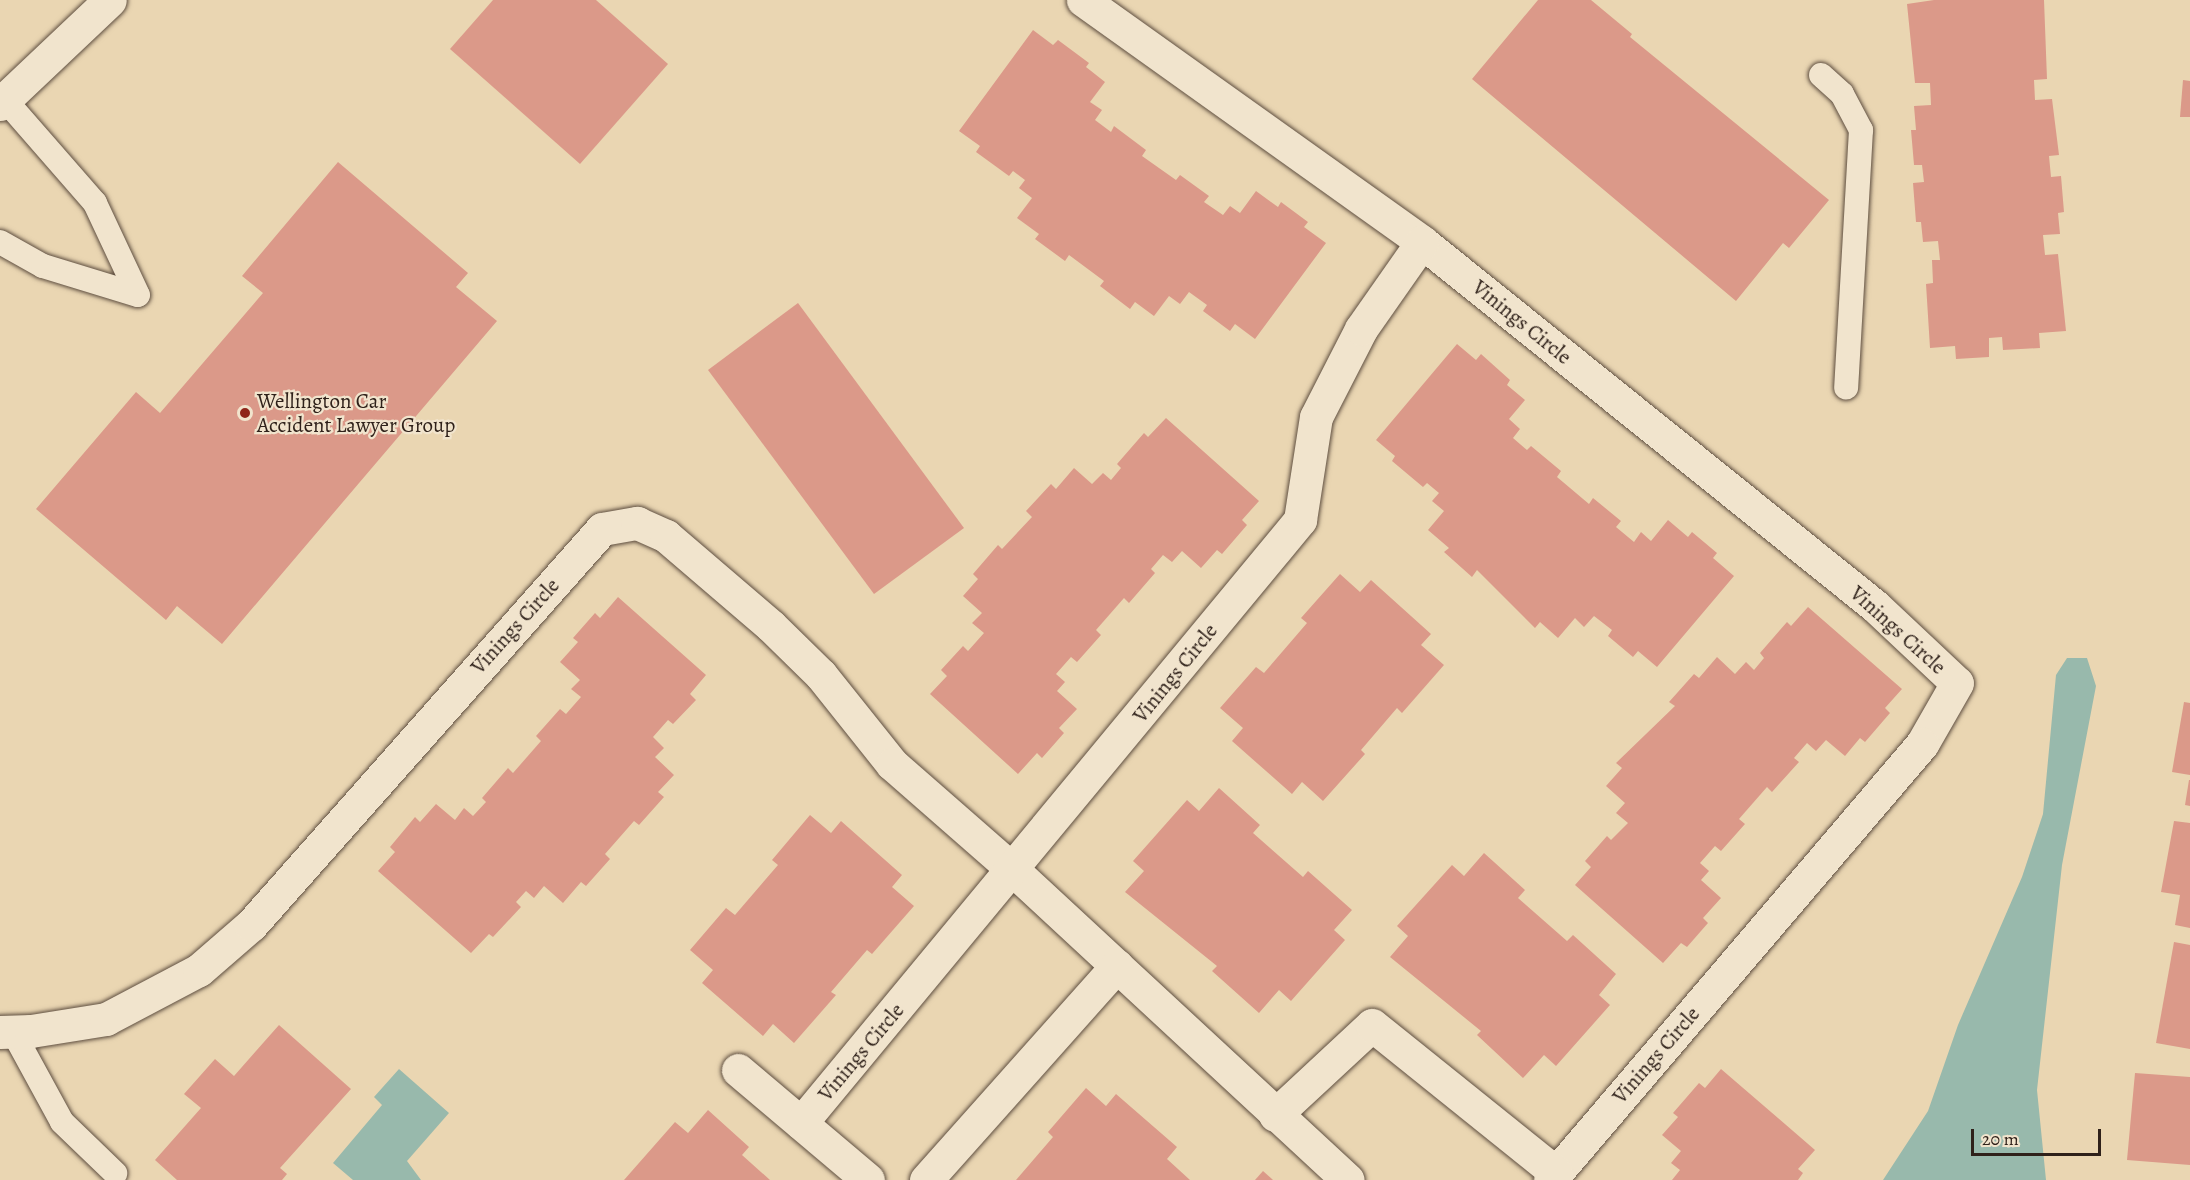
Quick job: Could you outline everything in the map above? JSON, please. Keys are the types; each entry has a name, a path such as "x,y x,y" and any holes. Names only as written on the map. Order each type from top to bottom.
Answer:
{"street":[{"path":"2,102 110,0"},
{"name":"Vinings Circle","path":"1083,0 1422,242 1875,606 1957,683 1922,744 1553,1176"},
{"name":"Vinings Circle","path":"801,1123 1013,870 1300,520 1316,417 1361,329 1422,242"},
{"name":"Vinings Circle","path":"6,1032 106,1019 199,970 251,925 602,529 637,523 666,536 771,626 821,675 892,764 1013,870 1275,1115 1348,1180"},
{"path":"926,1180 1117,966"},
{"path":"1275,1115 1372,1025 1553,1176"},
{"path":"738,1070 868,1180"}],"lane":[{"path":"1821,75 1842,94 1861,130 1846,388"},
{"path":"0,242 43,266 138,295 95,204 2,102"},
{"path":"6,1032 62,1122 115,1173"}],"shaded area":[{"path":"2067,658 2087,658 2096,686 2062,865 2037,1090 2046,1180 1883,1180 1928,1111 1958,1025 2022,877 2043,814 2056,675"},
{"path":"399,1069 449,1113 407,1161 421,1180 353,1180 333,1163 382,1105 374,1097"}],"building":[{"path":"493,0 596,0 668,64 580,164 450,49"},
{"path":"1538,0 1591,0 1632,34 1630,37 1829,200 1789,248 1783,243 1736,301 1472,79"},
{"path":"1934,0 2044,0 2047,79 2034,80 2035,100 2052,99 2059,155 2049,156 2051,177 2061,176 2064,212 2058,213 2060,234 2043,235 2045,255 2058,254 2066,331 2039,333 2040,348 2003,350 2002,337 1989,338 1989,357 1956,359 1955,346 1930,348 1926,284 1933,283 1932,260 1940,260 1938,241 1923,242 1921,222 1916,222 1913,183 1924,182 1922,165 1914,165 1911,130 1916,130 1914,106 1931,105 1930,83 1915,83 1907,4"},
{"path":"1033,30 1053,45 1058,40 1089,63 1086,67 1105,82 1090,102 1102,110 1095,120 1111,132 1114,126 1146,150 1142,156 1176,180 1180,175 1209,196 1204,202 1223,215 1230,206 1240,213 1256,191 1278,207 1281,202 1308,222 1304,227 1326,243 1255,339 1235,324 1230,331 1203,311 1207,305 1189,292 1180,304 1169,296 1154,316 1135,302 1130,309 1100,286 1104,281 1069,255 1065,261 1035,239 1039,234 1017,218 1032,198 1019,188 1025,180 1013,171 1009,176 976,152 980,146 959,131"},
{"path":"2183,80 2190,81 2190,117 2180,117"},
{"path":"338,162 468,273 456,287 497,321 222,644 177,606 166,620 36,509 136,392 160,413 263,293 242,276"},
{"path":"798,303 964,528 874,594 708,370"},
{"path":"1457,344 1476,360 1481,354 1510,380 1507,385 1525,400 1509,419 1520,429 1513,438 1527,450 1531,446 1561,471 1557,477 1589,504 1593,498 1621,521 1616,527 1634,542 1641,532 1651,541 1668,520 1688,537 1692,532 1717,553 1713,558 1734,576 1657,667 1638,651 1633,657 1608,636 1612,630 1594,616 1584,627 1575,618 1558,638 1540,622 1535,628 1477,570 1472,577 1444,552 1449,548 1428,530 1444,511 1432,501 1439,493 1427,483 1423,487 1392,461 1395,456 1376,440"},
{"path":"1166,418 1259,501 1242,520 1247,525 1222,554 1217,550 1201,568 1182,551 1172,562 1163,555 1151,569 1155,573 1129,603 1124,598 1096,630 1101,635 1077,662 1071,657 1056,674 1065,682 1057,691 1077,709 1059,728 1064,733 1042,758 1037,753 1018,774 930,694 947,676 941,670 963,646 968,651 984,633 972,623 982,613 963,596 978,579 973,574 998,545 1002,549 1032,517 1026,511 1051,484 1056,489 1074,468 1092,484 1103,473 1111,480 1121,468 1117,464 1144,433 1148,437"},
{"path":"1340,574 1360,592 1371,580 1431,634 1421,645 1444,665 1402,713 1397,708 1361,750 1365,754 1323,801 1302,782 1292,794 1232,741 1243,728 1220,708 1256,667 1264,673 1307,623 1301,618"},
{"path":"618,597 706,675 690,694 696,700 673,724 668,720 653,737 664,748 655,757 674,775 658,792 664,797 639,825 634,821 605,854 610,859 586,886 581,882 563,903 544,886 534,898 526,891 516,902 521,907 493,937 489,934 471,953 378,871 395,852 390,847 415,817 420,822 436,804 455,820 464,808 473,816 486,802 482,798 508,768 513,773 541,741 536,736 560,709 566,714 581,697 571,689 580,680 560,662 578,642 573,638 595,613 600,618"},
{"path":"1808,607 1902,689 1885,708 1890,713 1865,742 1860,738 1845,756 1826,740 1816,751 1807,743 1794,758 1799,762 1772,792 1767,787 1739,819 1745,824 1721,851 1715,846 1700,863 1709,871 1701,880 1721,898 1703,918 1708,923 1687,947 1681,943 1663,963 1575,885 1591,867 1585,861 1607,836 1611,840 1628,823 1616,813 1625,803 1606,786 1622,768 1616,763 1675,706 1669,702 1694,674 1699,678 1717,657 1735,674 1746,662 1754,670 1764,658 1760,653 1787,622 1791,626"},
{"path":"2184,702 2190,703 2190,775 2172,772"},
{"path":"2190,780 2190,806 2185,805"},
{"path":"1219,788 1260,825 1253,833 1303,877 1308,871 1352,910 1334,930 1345,940 1291,1001 1279,990 1259,1013 1212,971 1217,966 1125,892 1144,871 1133,861 1187,800 1199,811"},
{"path":"810,815 831,833 841,821 902,875 892,887 914,906 872,954 867,950 831,992 836,995 794,1043 773,1024 763,1036 702,983 713,970 690,950 726,908 735,915 778,865 772,860"},
{"path":"2174,821 2190,823 2190,928 2175,925 2180,895 2161,892"},
{"path":"1484,853 1525,890 1518,898 1567,941 1573,935 1616,974 1599,995 1610,1005 1556,1066 1544,1055 1523,1078 1477,1035 1481,1031 1390,957 1408,936 1397,926 1452,865 1464,876"},
{"path":"2174,942 2190,945 2190,1049 2156,1043"},
{"path":"279,1025 351,1089 280,1168 287,1174 282,1180 177,1180 155,1160 201,1108 184,1094 215,1059 234,1076"},
{"path":"1721,1069 1815,1150 1798,1169 1803,1173 1798,1180 1672,1180 1680,1170 1671,1163 1681,1151 1662,1135 1678,1117 1673,1113 1699,1083 1705,1088"},
{"path":"2135,1073 2190,1077 2190,1165 2127,1160"},
{"path":"1086,1088 1106,1106 1116,1094 1177,1147 1167,1159 1190,1180 1016,1180 1053,1137 1048,1132"},
{"path":"708,1110 749,1147 742,1155 770,1180 624,1180 675,1122 688,1133"},
{"path":"1263,1171 1273,1180 1255,1180"}],"place":[{"name":"Wellington Car Accident Lawyer Group","path":"245,413"}]}
